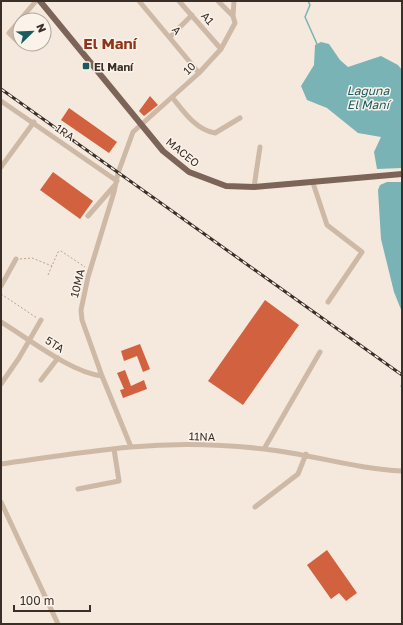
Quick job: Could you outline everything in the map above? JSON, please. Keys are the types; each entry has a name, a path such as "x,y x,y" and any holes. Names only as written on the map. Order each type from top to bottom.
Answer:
{"main road":[{"name":"MACEO","path":"40,1 140,125 163,151 189,172 226,186 254,187 402,174"}],"street":[{"path":"27,12 36,1"},
{"name":"A","path":"139,1 199,73"},
{"name":"A1","path":"179,1 221,49"},
{"path":"218,1 233,16"},
{"name":"10","path":"140,125 199,73 221,49 235,23 233,16 234,1"},
{"path":"170,37 192,15"},
{"path":"172,97 187,116 205,131 215,133 240,118"},
{"name":"1RA","path":"1,101 34,122 116,182"},
{"path":"1,167 34,122"},
{"name":"10MA","path":"131,447 102,376 82,320 81,310 90,271 116,182 133,132 140,125"},
{"path":"254,187 260,147"},
{"path":"1,155 7,159"},
{"path":"88,216 116,182"},
{"path":"313,183 326,225 362,252 328,302"},
{"path":"1,286 16,259"},
{"path":"1,384 19,358 41,320"},
{"name":"5TA","path":"1,322 58,358 89,374 102,376"},
{"path":"264,449 320,352"},
{"path":"42,380 58,358"},
{"name":"11NA","path":"1,464 131,447 174,445 264,449 306,454 378,470 402,471"},
{"path":"78,489 119,481 114,449"},
{"path":"255,507 298,474 306,454"},
{"path":"1,502 58,624"}],"path":[{"path":"48,275 58,252 61,251 90,271"},
{"path":"16,259 32,258 52,266"},
{"path":"1,294 41,320"}],"water":[{"name":"Laguna El Maní","path":"321,42 329,44 340,60 348,67 381,56 398,65 402,70 402,168 377,169 374,152 381,137 358,133 327,108 307,100 301,86 314,65 315,45"},
{"path":"387,182 402,182 402,312 394,292 381,239 378,190 380,185"}],"building":[{"path":"150,96 158,105 144,116 139,111"},
{"path":"69,108 117,142 109,153 61,120"},
{"path":"53,172 93,201 80,219 40,190"},
{"path":"265,300 299,325 243,405 208,381"},
{"path":"140,344 150,369 143,372 137,356 124,361 121,351"},
{"path":"125,370 131,386 144,380 147,389 123,398 120,390 124,389 117,373"},
{"path":"327,550 357,593 346,601 339,593 331,599 307,565"}],"waterway":[{"name":"El Maní","path":"308,1 310,5 305,17 317,44"}],"railway":[{"path":"1,89 402,375"}],"place":[{"name":"El Maní","path":"86,66"}],"district":[{"name":"El Maní","path":"110,43"}]}
